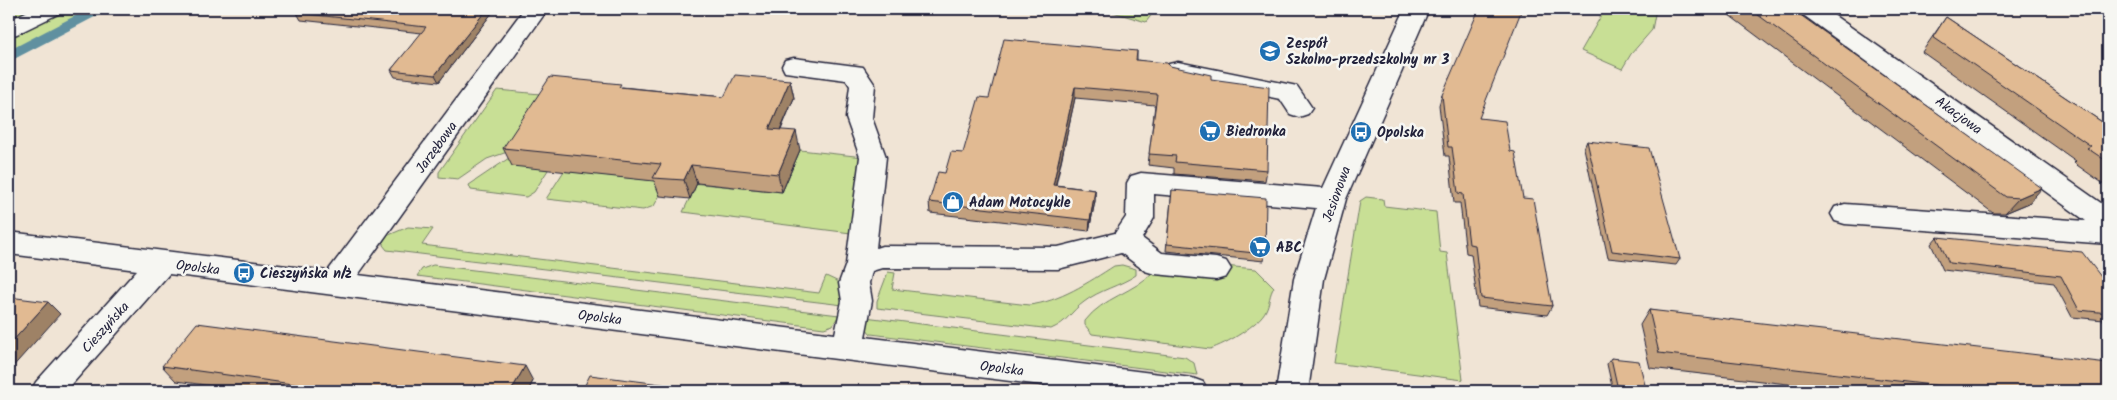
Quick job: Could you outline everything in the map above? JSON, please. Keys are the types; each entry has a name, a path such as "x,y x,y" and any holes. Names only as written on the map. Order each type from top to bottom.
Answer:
{"street":[{"path":"9,29 50,9"},
{"name":"Jarzębowa","path":"334,284 536,9"},
{"name":"Jesionowa","path":"1292,391 1309,279 1332,200 1417,9"},
{"name":"Akacjowa","path":"1810,9 2108,222"},
{"path":"794,66 854,73 863,85 859,118 873,158 860,264 854,283 857,301 847,348"},
{"path":"1178,70 1288,92 1298,108"},
{"path":"860,264 882,258 1058,258 1126,241 1140,218 1141,183 1332,200"},
{"path":"1845,214 2108,233"},
{"path":"1126,241 1155,263 1216,269"},
{"name":"Opolska","path":"9,243 1192,391"},
{"name":"Cieszyńska","path":"47,391 162,262"}],"green space":[{"path":"9,9 99,9 9,56"},
{"path":"1103,9 1156,9 1146,22"},
{"path":"1605,9 1656,9 1652,30 1631,54 1622,69 1581,51"},
{"path":"497,90 551,95 516,149 487,159 458,179 439,177 439,172"},
{"path":"800,150 864,157 851,233 683,212 694,189 682,182 782,192"},
{"path":"509,158 548,170 534,192 526,197 471,190 469,185"},
{"path":"564,171 667,182 654,206 643,210 546,199"},
{"path":"1366,197 1383,199 1384,206 1436,212 1440,252 1447,253 1463,380 1334,363 1360,201"},
{"path":"408,227 433,229 422,245 819,293 826,276 841,283 843,305 387,250 383,245 384,237"},
{"path":"433,265 839,315 833,325 824,328 417,276 422,269"},
{"path":"1122,265 1136,269 1136,275 1090,298 1065,320 1051,329 877,308 877,301 888,272 895,273 892,289 1029,305 1062,296 1114,266"},
{"path":"1224,266 1256,269 1274,287 1266,310 1257,322 1217,347 1210,349 1092,334 1085,325 1085,321 1092,313 1109,300 1137,285 1154,271"},
{"path":"865,317 1185,357 1194,363 1197,375 871,334 865,327"}],"building":[{"path":"301,9 487,9 435,75 391,70 426,27 297,13"},
{"path":"1479,9 1522,9 1479,118 1505,121 1510,151 1515,152 1523,198 1533,199 1552,306 1481,298 1475,245 1469,244 1463,194 1458,193 1452,147 1448,147 1442,95"},
{"path":"1750,9 1792,9 2042,188 2019,198 2006,197"},
{"path":"1946,17 2108,126 2108,162 2087,148 2091,146 1933,37"},
{"path":"1004,39 1137,51 1136,60 1167,63 1170,66 1211,75 1211,79 1269,87 1267,170 1175,162 1176,156 1149,154 1157,94 1075,87 1053,185 1095,190 1090,220 929,202 938,172 945,173 951,152 963,153 979,97 989,98"},
{"path":"735,75 790,80 769,129 796,131 778,174 691,165 684,180 653,178 661,164 503,148 550,77 621,84 619,87 724,97"},
{"path":"1587,141 1649,148 1680,259 1612,251"},
{"path":"1172,190 1266,198 1265,254 1167,244"},
{"path":"1937,237 2082,252 2108,286 2108,313 2079,310 2061,276 1949,263"},
{"path":"9,297 48,302 9,345"},
{"path":"1649,310 2108,363 2108,391 1983,391 1659,353"},
{"path":"197,323 525,366 511,391 343,391 162,366"},
{"path":"1611,358 1639,361 1646,389 1617,385"},
{"path":"590,375 715,391 582,391"}],"waterway":[{"path":"9,56 99,9"}],"place":[{"name":"Zespół Szkolno-przedszkolny nr 3","path":"1270,51"},
{"name":"Biedronka","path":"1210,131"},
{"name":"Opolska","path":"1361,132"},
{"name":"Adam Motocykle","path":"953,202"},
{"name":"ABC","path":"1260,247"},
{"name":"Cieszyńska n/ż","path":"244,273"}]}
